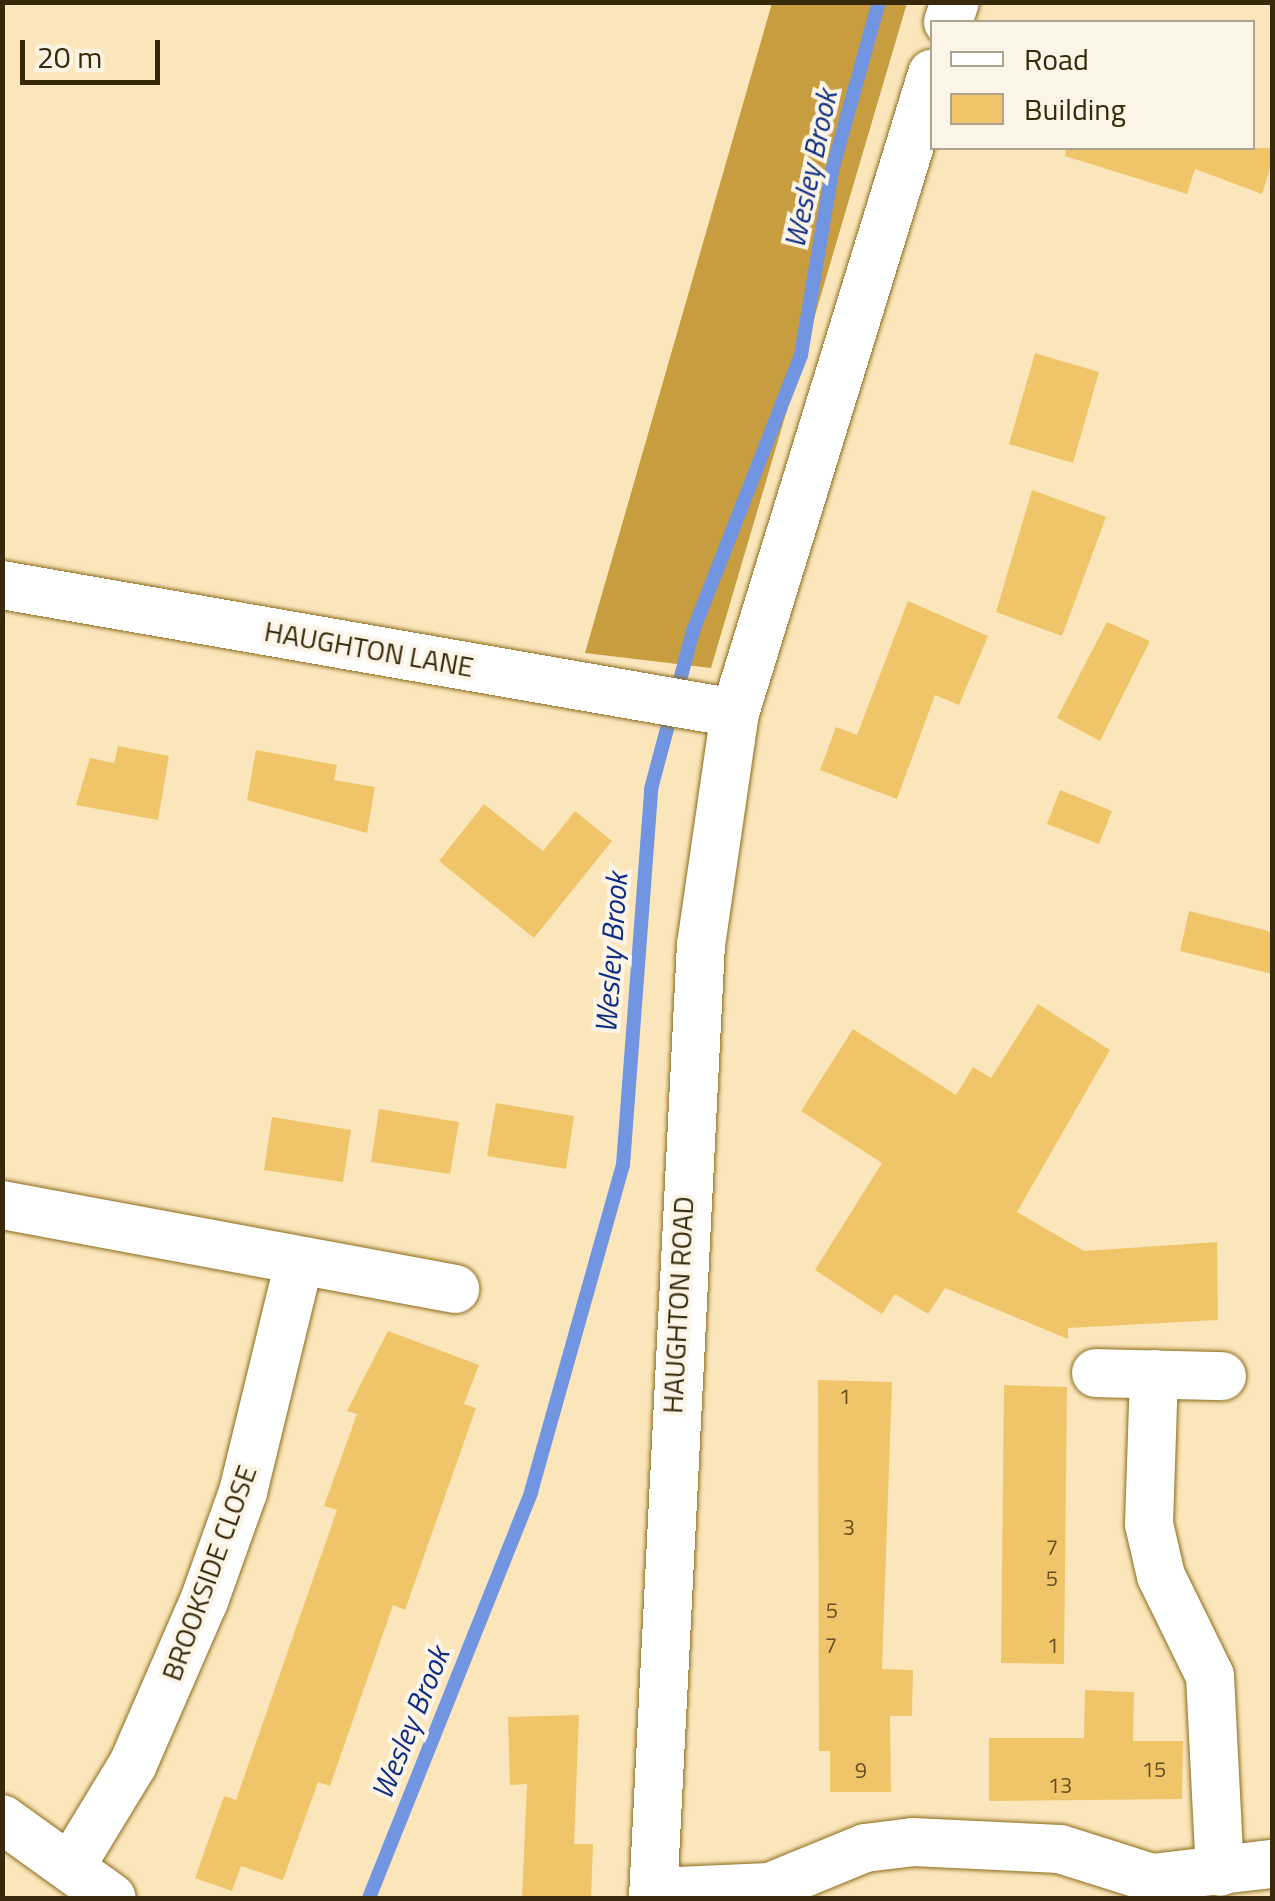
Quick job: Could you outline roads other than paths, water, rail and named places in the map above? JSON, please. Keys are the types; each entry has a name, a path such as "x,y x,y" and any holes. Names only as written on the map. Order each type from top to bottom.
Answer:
{"street":[{"name":"HAUGHTON ROAD","path":"653,1895 700,964 736,713 930,81"},
{"name":"HAUGHTON LANE","path":"2,585 736,713"},
{"path":"2,1205 455,1289"},
{"name":"BROOKSIDE CLOSE","path":"71,1866 133,1764 204,1602 243,1492 299,1262"},
{"path":"1096,1373 1222,1376"},
{"path":"1154,1374 1148,1524 1161,1576 1210,1676 1220,1872"},
{"path":"2,1819 112,1898"},
{"path":"653,1895 770,1887 865,1848 913,1842 1060,1849 1152,1888 1272,1864"}],"waterway":[{"name":"Wesley Brook","path":"369,1898 531,1492 623,1165 651,789 693,631 801,355 832,171 879,2"}]}
